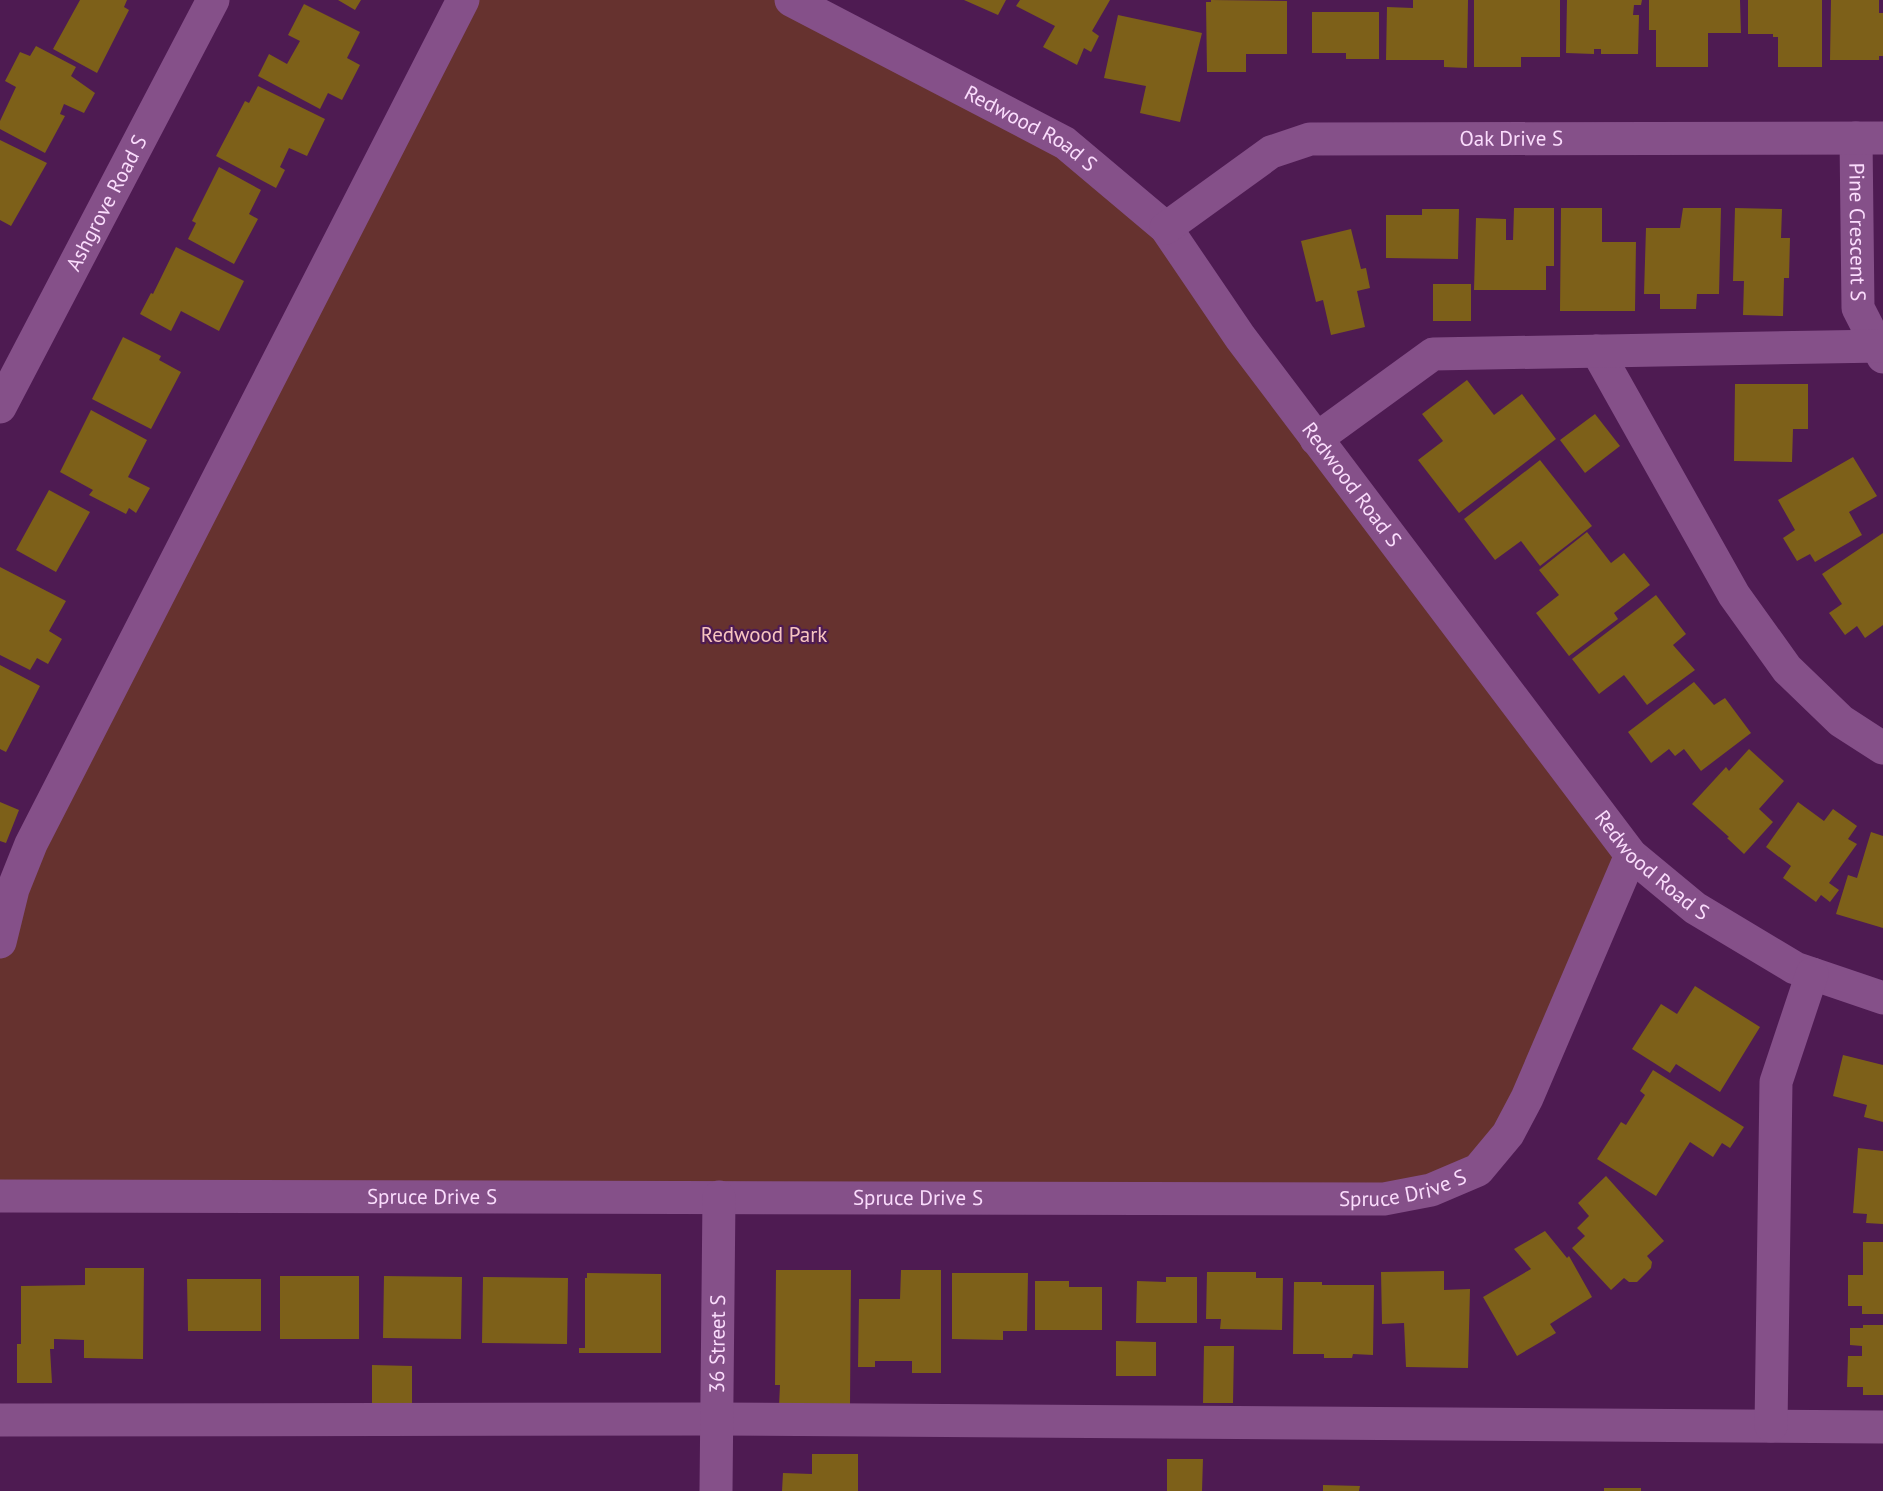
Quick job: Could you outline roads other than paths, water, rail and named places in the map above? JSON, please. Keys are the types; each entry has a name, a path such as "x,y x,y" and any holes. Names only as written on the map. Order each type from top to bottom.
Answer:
{"street":[{"name":"Ashgrove Road S","path":"0,407 213,0"},
{"path":"0,942 13,889 31,844 463,0"},
{"name":"Redwood Road S","path":"791,0 1065,143 1166,228 1240,337 1631,855 1695,908 1795,968 1883,998"},
{"name":"Oak Drive S","path":"1166,228 1271,152 1310,139 1869,138"},
{"name":"Pine Crescent S","path":"1869,138 1858,308 1881,350"},
{"path":"1316,439 1433,354 1881,350"},
{"path":"1597,351 1740,604 1787,669 1841,721 1883,748"},
{"name":"Spruce Drive S","path":"0,1196 1384,1199 1431,1190 1478,1170 1508,1134 1527,1098 1631,855"},
{"path":"1771,1426 1776,1082 1812,974"},
{"name":"36 Street S","path":"716,1491 719,1197"},
{"path":"0,1420 717,1419 1883,1427"}],"park label":[{"name":"Redwood Park","path":"764,635"}]}
